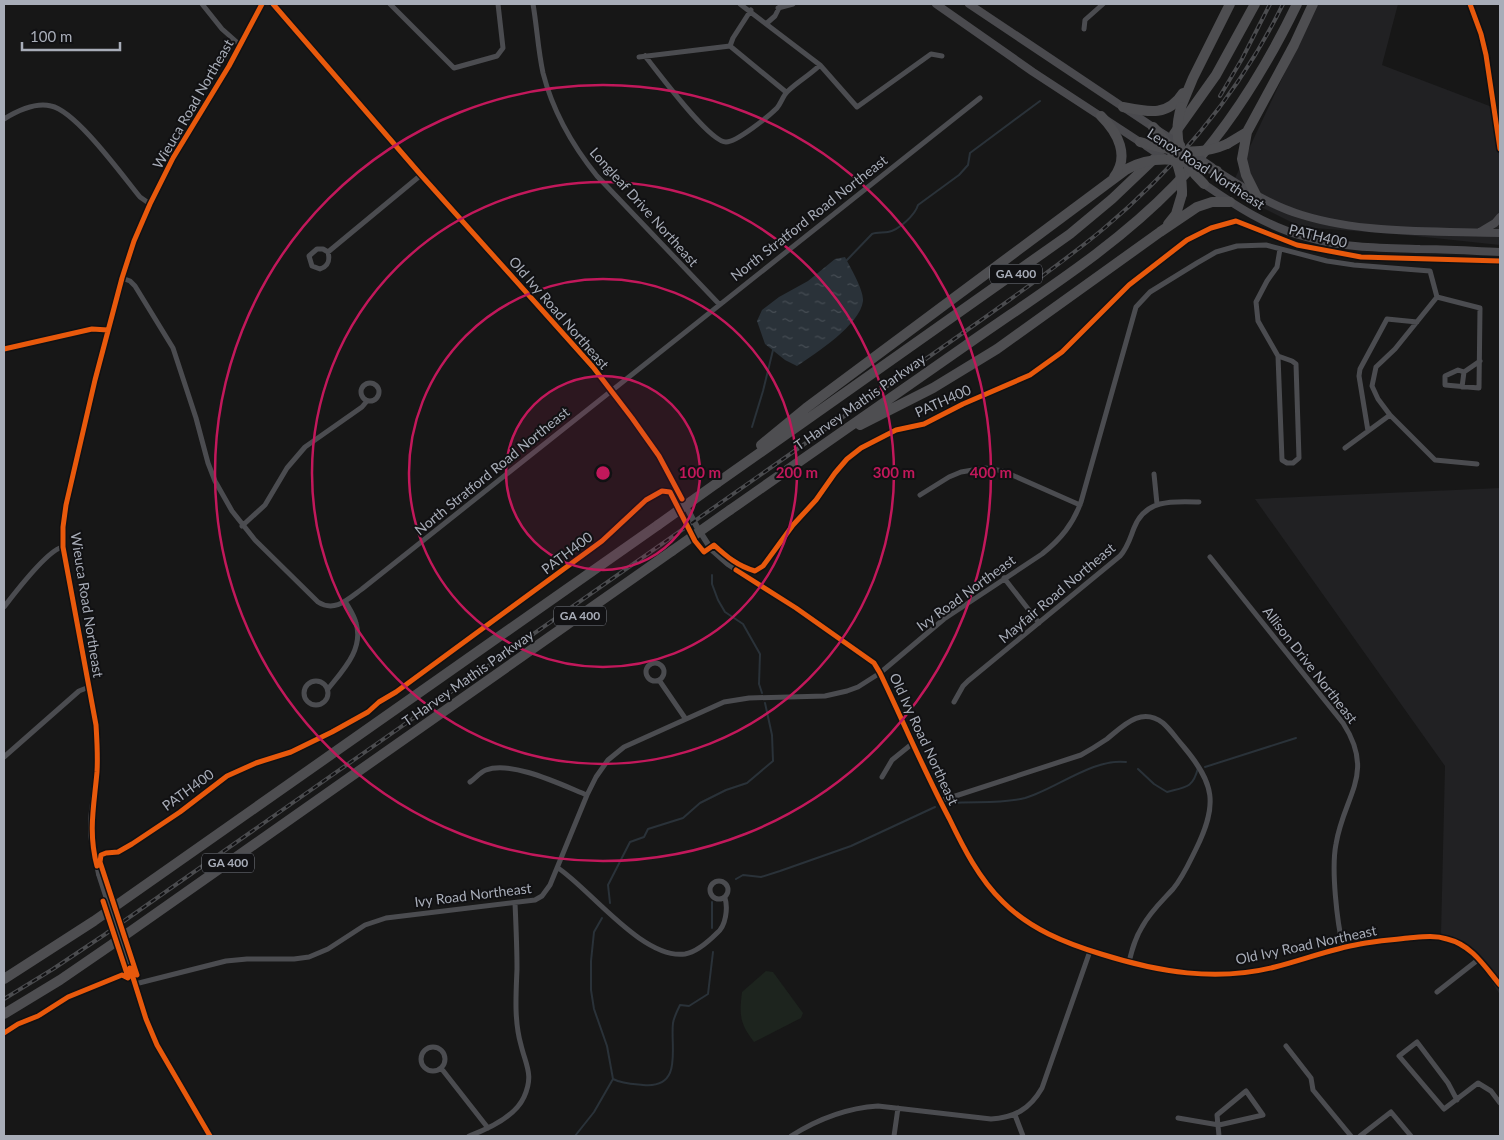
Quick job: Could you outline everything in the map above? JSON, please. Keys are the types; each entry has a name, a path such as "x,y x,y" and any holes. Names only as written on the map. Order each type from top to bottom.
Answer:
{"highway":[{"path":"1160,232 1176,214 1182,194 1177,129 1181,106 1230,4"},
{"name":"T Harvey Mathis Parkway","path":"4,979 44,955 102,915 1070,234 1112,199 1151,162 1186,120 1225,60 1255,4"},
{"name":"T Harvey Mathis Parkway","path":"4,1014 104,950 1089,258 1134,223 1156,204 1195,164 1230,119 1262,72 1297,4"},
{"path":"1256,195 1246,175 1242,159 1247,132 1314,4"},
{"path":"1123,107 1153,112 1169,108 1182,96 1193,78"},
{"path":"1102,116 1115,133 1122,151 1120,168 1109,182"},
{"path":"1153,126 1204,184"},
{"path":"717,484 806,408 1127,169 1144,161 1210,150 1228,144 1247,132"},
{"path":"1140,142 1217,171"},
{"path":"838,434 906,403 997,349 1160,232 1205,204 1230,202"}],"main road":[{"name":"Lenox Road Northeast","path":"936,4 1033,72 1140,142"},
{"name":"Lenox Road Northeast","path":"969,4 1153,126"},
{"name":"Lenox Road Northeast","path":"1217,171 1256,195 1294,212 1328,222 1372,227 1498,232"},
{"name":"Lenox Road Northeast","path":"1204,184 1258,218 1304,237 1340,245 1500,252"},
{"path":"1480,232 1495,223 1500,217"}],"street":[{"path":"202,4 222,29 240,45"},
{"name":"Wieuca Road Northeast","path":"210,1136 157,1045 146,1019 99,874 91,839 91,819 98,750 96,725 63,547 62,527 95,380 122,278 134,241 173,158 262,4"},
{"name":"Old Ivy Road Northeast","path":"273,4 421,175 561,330 611,390 659,456 697,528 711,549 732,567 796,608 874,663 964,848 985,881 1019,917 1038,929 1067,943 1129,962 1180,973 1230,974 1273,968 1343,947 1375,941 1440,937 1465,946 1479,958 1500,986"},
{"path":"390,4 454,68 497,56 504,48 498,4"},
{"name":"Longleaf Drive Northeast","path":"533,4 543,73 553,104 567,134 597,176 718,304"},
{"path":"740,4 751,10 820,65 857,107 931,54 942,56"},
{"path":"767,24 775,16 780,6 793,4"},
{"path":"1084,30 1085,20 1103,4"},
{"path":"1470,4 1481,34 1486,55 1500,149"},
{"path":"730,46 751,10"},
{"path":"786,92 730,46 642,57 692,115 719,140 726,142 736,140 770,113 777,107 786,92 820,65"},
{"name":"North Stratford Road Northeast","path":"345,601 980,98"},
{"path":"4,119 31,107 49,105 58,108 74,119 140,197 150,204"},
{"path":"328,252 421,175"},
{"name":"Ivy Road Northeast","path":"135,984 226,962 309,957 328,949 366,925 386,918 530,902 542,896 550,885 587,795 602,767 616,752 634,741 713,706 737,700 835,694 858,687 880,673 944,620 1053,546 1066,531 1080,505 1134,313 1140,301 1150,292 1216,252 1238,246 1266,245 1327,261 1430,271 1437,297"},
{"path":"1278,356 1296,364 1299,458 1293,463 1287,464 1282,460 1278,356 1258,320 1256,302 1277,267 1280,248"},
{"path":"323,249 328,252 329,262 326,266 320,269 312,266 309,256 314,251 323,249"},
{"path":"122,278 135,286 173,348 196,418 208,463 215,481 242,526 318,602 334,607 345,601 356,622 358,639 353,657 328,689 329,694 326,701 318,705 310,703 305,697 305,689 309,682 321,681 328,689"},
{"path":"1464,372 1458,370 1445,376 1445,386 1479,388 1480,308 1437,297 1395,349 1376,367 1373,384 1378,399 1390,415 1435,460 1477,464"},
{"path":"1368,431 1359,376 1360,369 1387,319 1417,322"},
{"path":"4,349 92,329 108,330"},
{"path":"1462,387 1464,372 1480,361"},
{"path":"1361,387 1373,384"},
{"path":"242,526 265,505 287,468 298,454 362,407 367,401"},
{"path":"1345,448 1390,415"},
{"path":"920,495 955,474 972,469 985,468 1003,471 1080,505"},
{"path":"1154,474 1157,504 1170,501 1199,502"},
{"name":"Mayfair Road Northeast","path":"954,702 968,681 1120,556 1128,545 1139,518 1146,510 1157,504"},
{"path":"4,607 20,585 54,551 63,547"},
{"name":"Allison Drive Northeast","path":"1210,557 1343,723 1354,744 1358,760 1357,779 1338,832 1334,856 1340,932 1343,947"},
{"path":"1004,578 1039,623"},
{"path":"659,680 685,718"},
{"path":"4,757 79,691 89,687"},
{"path":"940,800 1080,755 1100,744 1134,718 1150,717 1164,724 1204,774 1210,793 1210,814 1205,831 1184,874 1141,927 1134,942 1129,962"},
{"path":"882,777 892,760 913,743"},
{"path":"470,782 484,770 497,767 517,769 587,795"},
{"path":"558,868 570,876 615,919 649,945 678,954 687,954 706,943 720,931 726,912 727,904 725,898"},
{"path":"469,1136 488,1128 510,1115 525,1096 530,1079 517,1023 517,948 514,904"},
{"path":"791,1136 819,1120 860,1107 878,1106 990,1119 1015,1115 1032,1104 1042,1088 1090,950"},
{"path":"1437,992 1479,958"},
{"path":"1457,1100 1448,1083 1417,1042 1398,1056 1444,1109 1457,1100 1478,1084 1491,1091 1500,1103"},
{"path":"1286,1046 1311,1078 1313,1090 1351,1136"},
{"path":"430,1048 441,1049 446,1055 445,1064 441,1068 430,1072 421,1062 422,1053 430,1048"},
{"path":"441,1068 488,1128"},
{"path":"1178,1118 1219,1125 1263,1115 1246,1091 1217,1115 1219,1125 1219,1136"},
{"path":"894,1136 898,1108"},
{"path":"1360,1136 1391,1112 1411,1136"},
{"path":"1015,1115 1023,1136"}],"shaded area":[{"path":"1317,4 1398,4 1382,65 1500,110 1500,245 1301,227 1229,191"},
{"path":"1500,488 1500,995 1471,947 1441,934 1445,766 1255,499"},
{"path":"766,971 773,972 803,1013 801,1018 754,1042 743,1024 742,992"}],"water":[{"path":"845,257 863,296 860,310 846,329 836,338 797,366 785,360 765,344 757,321 762,310 779,297 808,281 835,259"}],"waterway":[{"path":"846,261 872,234 892,231 902,225 914,213 918,205 959,175 968,165 970,153 1040,101"},
{"path":"752,427 773,350"},
{"path":"712,575 712,584 725,612 743,624 760,654 759,684 762,693"},
{"path":"610,903 608,885 630,842 644,837 648,829 683,818 700,803 726,790 747,783 773,761 772,735 765,703"},
{"path":"1205,767 1296,738"},
{"path":"951,803 997,802 1025,798 1088,769 1113,762 1126,762"},
{"path":"1138,769 1154,784 1167,792 1188,786 1194,779 1198,768"},
{"path":"736,879 743,875 761,877 851,846 935,807"},
{"path":"712,902 712,928"},
{"path":"575,1136 594,1112 613,1079 607,1046 594,1009 591,990 594,932 602,918"},
{"path":"613,1079 624,1083 643,1085 656,1084 665,1080 670,1073 672,1064 673,1023 675,1016 680,1005 689,1006 708,994 713,952"}],"railway":[{"path":"1220,96 1242,59 1270,4"},
{"path":"4,999 104,935 977,323 1072,254 1130,206 1181,154 1227,98 1247,68 1283,4"}],"cycle path":[{"path":"97,866 92,830 97,766 96,725 63,547 66,505 95,380 122,278 134,241 173,158 229,66 262,4"},
{"path":"273,4 421,175 593,367 659,456 682,499"},
{"path":"1470,4 1481,34 1486,55 1500,149"},
{"name":"PATH400","path":"137,975 100,862 101,855 118,852 132,844 180,812 227,776 256,763 291,752 368,712 379,702 396,692 602,541 646,500 662,491 670,492 695,541 704,552 714,545 733,561 755,571 763,566 793,525 816,500 847,459 861,448 896,430 924,424 963,404 1030,375 1062,352 1129,285 1187,240 1211,228 1236,221 1297,245 1361,257 1500,261"},
{"path":"4,349 92,329 108,330"},
{"path":"736,570 796,608 874,663 972,862 994,893 1013,912 1036,927 1074,945 1144,966 1187,973 1209,974 1231,974 1275,967 1366,943 1418,937 1437,937 1456,942 1471,951 1500,985"},
{"path":"103,901 128,977"},
{"path":"130,968 146,1019 157,1045 210,1136"},
{"path":"4,1033 18,1024 38,1016 68,997 122,975 128,978"}]}
